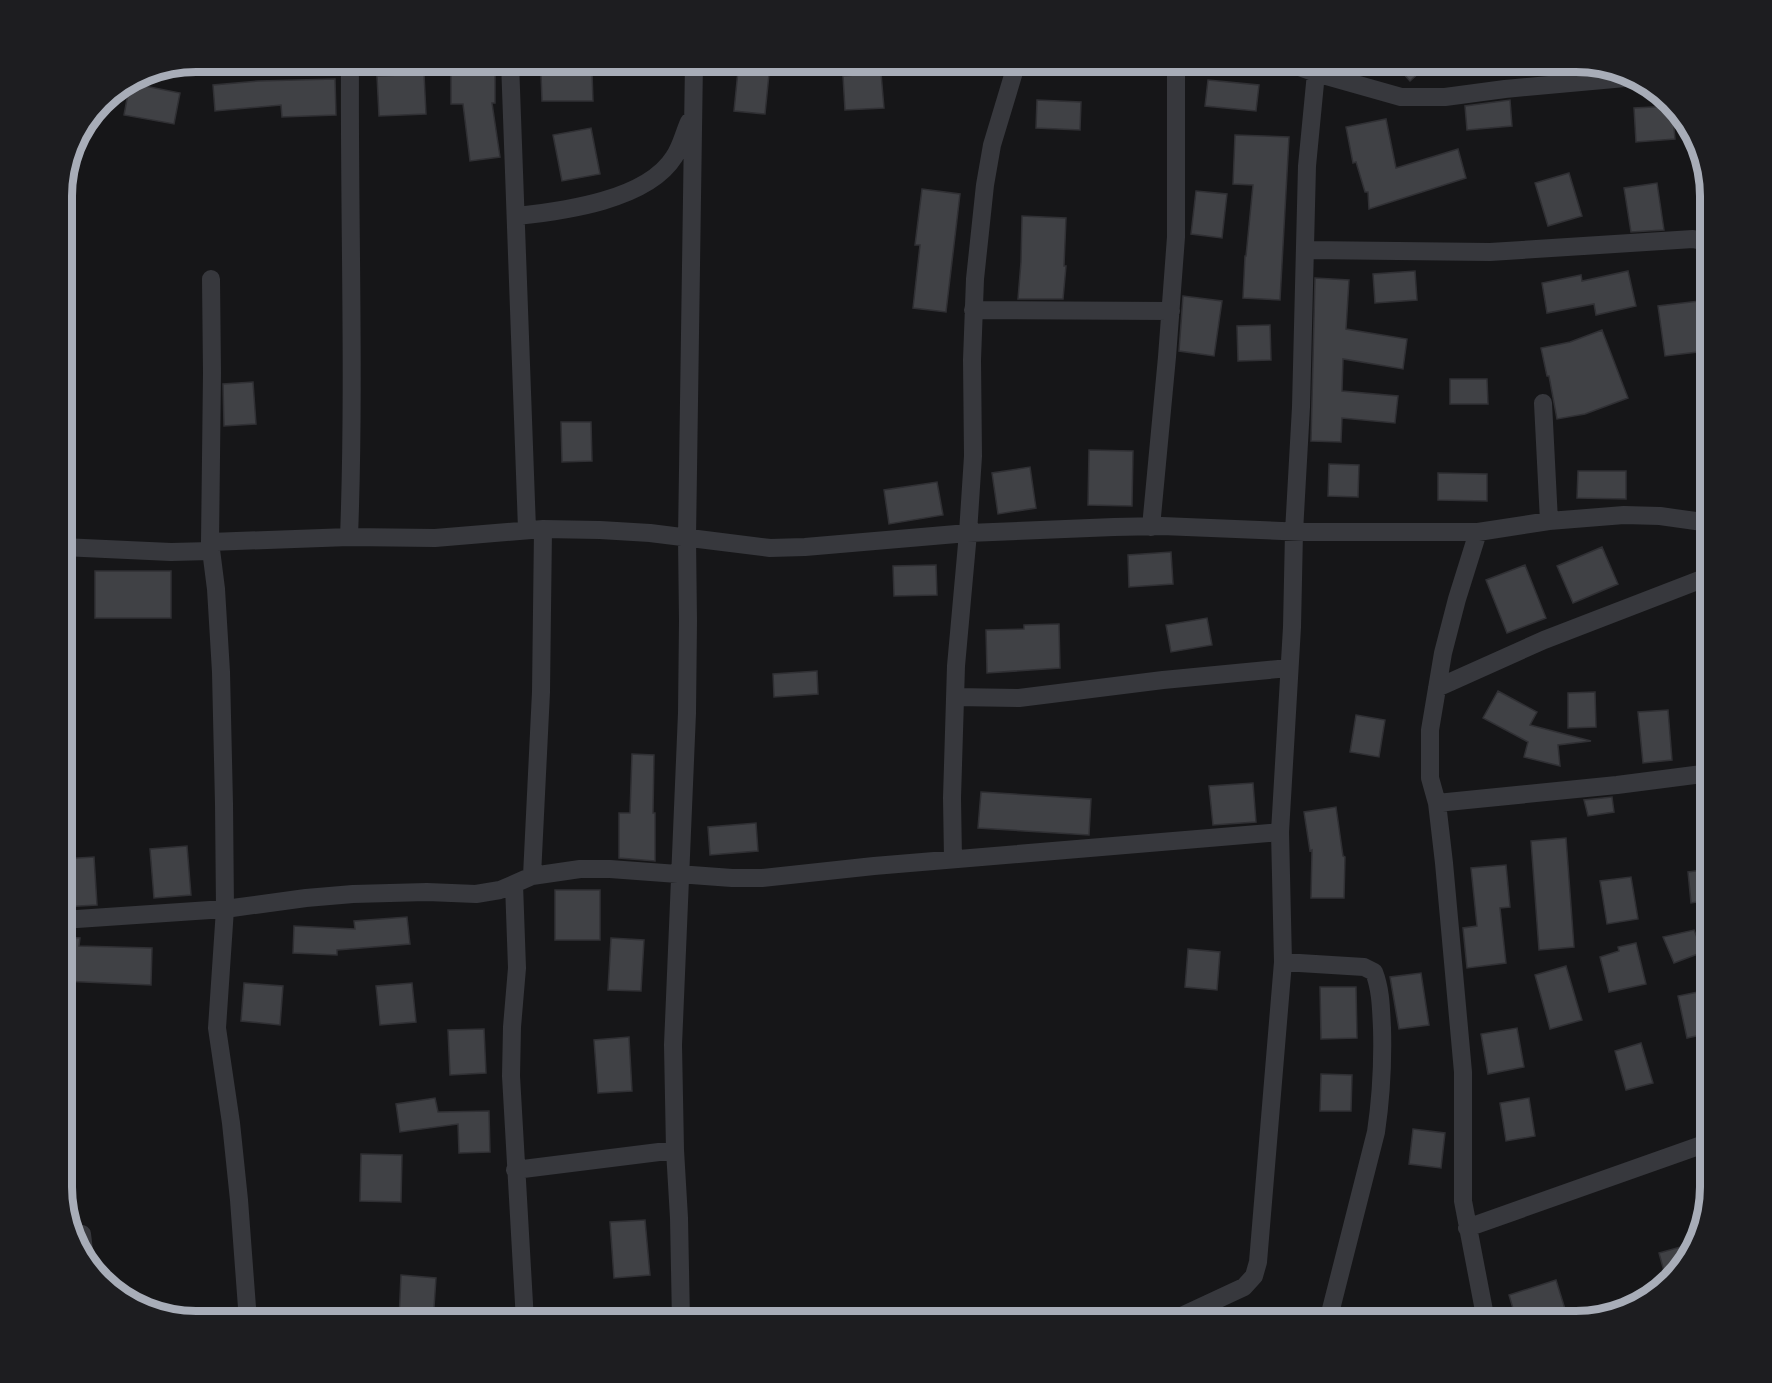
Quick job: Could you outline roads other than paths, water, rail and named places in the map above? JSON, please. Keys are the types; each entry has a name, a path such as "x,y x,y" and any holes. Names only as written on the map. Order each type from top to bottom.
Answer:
{"street":[{"path":"349,537 352,317 349,188 350,72"},
{"path":"510,72 535,529 541,692 532,876"},
{"path":"681,1311 673,1045 687,678 694,72"},
{"path":"953,860 952,798 958,634 973,456 974,310 985,185 992,145 1014,72"},
{"path":"1150,526 1171,311 1177,212 1176,72"},
{"path":"1568,83 1569,72"},
{"path":"1194,1311 1244,1287 1254,1276 1258,1262 1283,963 1280,832 1292,627 1294,532 1301,407 1307,166 1316,73 1386,94 1421,98 1616,79"},
{"path":"517,216 547,213 605,200 643,186 662,172 674,156 693,112"},
{"path":"1306,250 1490,252 1693,239 1700,241"},
{"path":"211,279 211,546 221,672 225,909 217,1028 231,1123 247,1311"},
{"path":"974,310 1171,311"},
{"path":"1543,403 1549,521"},
{"path":"72,547 171,552 211,546 349,537 435,538 535,529 600,530 770,548 968,533 1150,526 1294,532 1478,532 1549,521 1624,515 1660,516 1700,522"},
{"path":"1478,532 1443,653 1430,730 1430,778 1437,803 1444,863 1463,1072 1463,1201 1484,1311"},
{"path":"1437,688 1544,640 1700,580"},
{"path":"955,697 1018,698 1163,680 1289,668"},
{"path":"1437,803 1700,774"},
{"path":"72,919 225,909 353,894 427,892 476,894 500,890 532,876 558,871 590,869 762,878 1280,832"},
{"path":"514,884 517,968 511,1076 525,1311"},
{"path":"1283,963 1364,966 1374,972 1379,984 1383,1061 1376,1132 1331,1311"},
{"path":"1467,1228 1700,1146"},
{"path":"515,1170 675,1150"}]}
